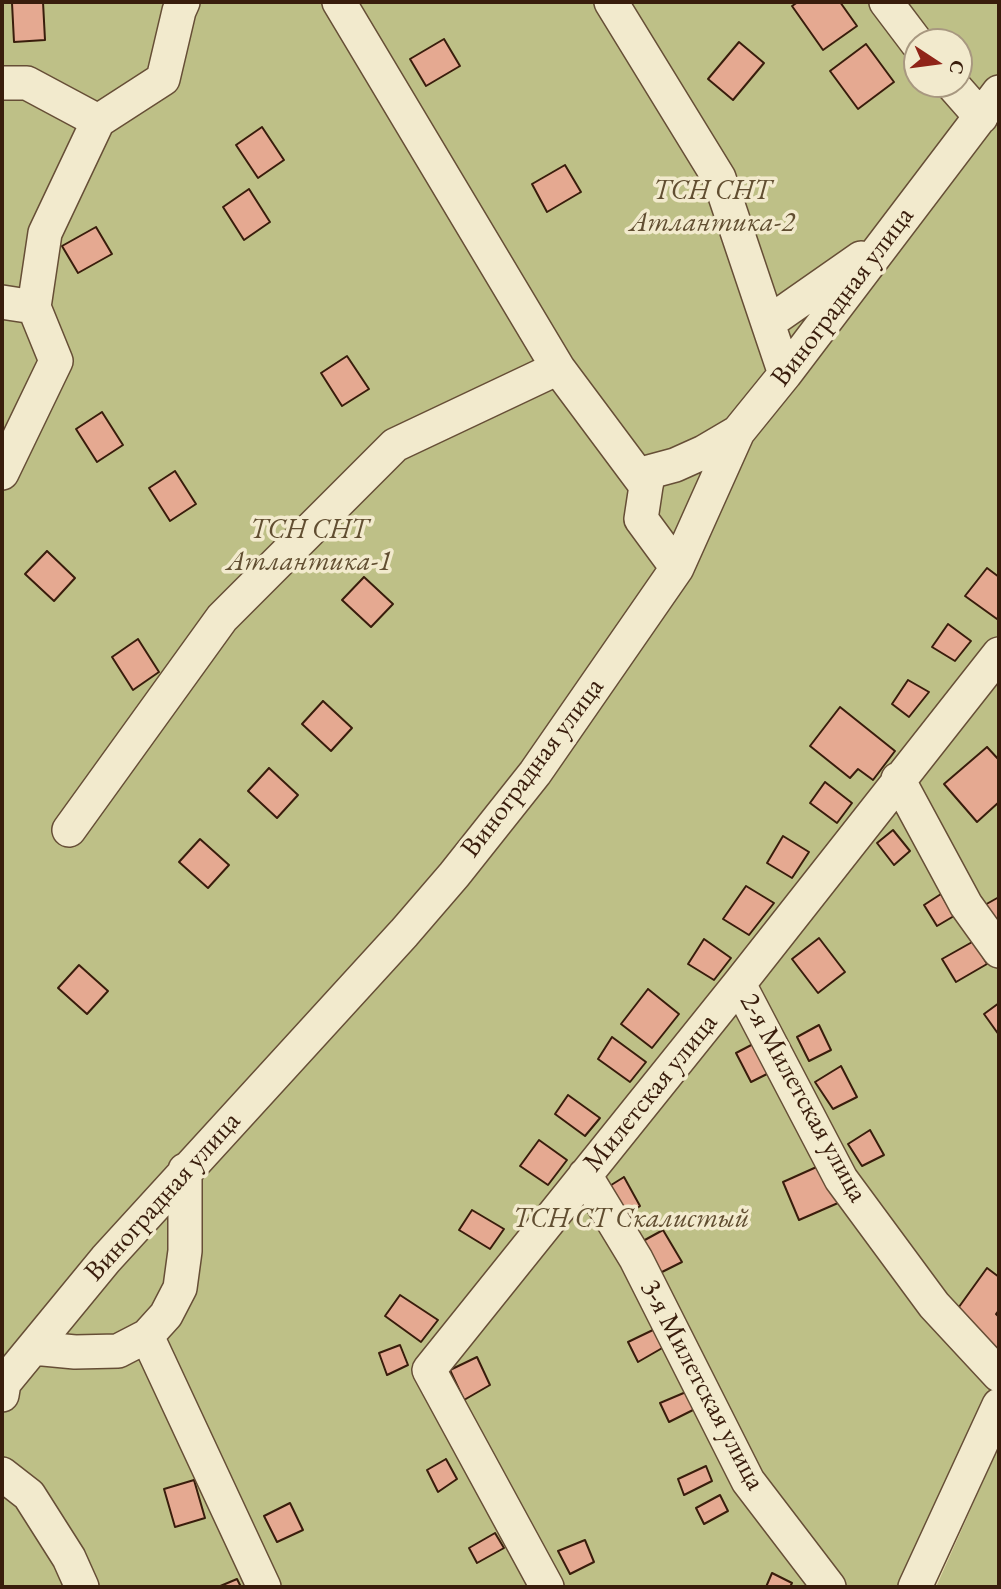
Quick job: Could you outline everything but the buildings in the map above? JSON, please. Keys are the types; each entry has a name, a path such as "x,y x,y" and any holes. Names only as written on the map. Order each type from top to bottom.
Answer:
{"lane":[{"path":"2,473 56,361 34,307 45,233 98,121 163,79 183,2"},
{"path":"339,2 558,368 646,486"},
{"path":"611,2 719,178 785,374"},
{"path":"886,2 906,28"},
{"path":"2,83 27,83 98,121"},
{"path":"973,96 990,105"},
{"name":"Виноградная улица","path":"2,1395 4,1383 106,1259 404,933 535,773 677,568 738,432 990,105"},
{"path":"768,323 883,243"},
{"path":"2,302 34,307"},
{"path":"69,830 222,618 395,445 558,368"},
{"path":"677,568 641,519 649,472 685,461 738,432"},
{"name":"Милетская улица","path":"547,1587 429,1370 739,984 999,654"},
{"path":"898,779 966,905 999,951"},
{"name":"2-я Милетская улица","path":"739,984 841,1179 934,1305 999,1375"},
{"path":"33,1348 75,1352 118,1351 147,1336 166,1315 180,1288 185,1251 186,1170"},
{"name":"3-я Милетская улица","path":"585,1175 636,1259 748,1481 829,1587"},
{"path":"147,1336 264,1587"},
{"path":"915,1587 999,1405"},
{"path":"2,1474 29,1495 69,1559 82,1587"}],"green space":[{"path":"2,2 999,2 999,1406 918,1587 2,1587"},
{"path":"999,1446 999,1587 936,1587"}],"park label":[{"name":"ТСН СНТ Атлантика-2","path":"712,207"},
{"name":"ТСН СНТ Атлантика-1","path":"309,546"},
{"name":"ТСН СТ Скалистый","path":"631,1219"}]}
